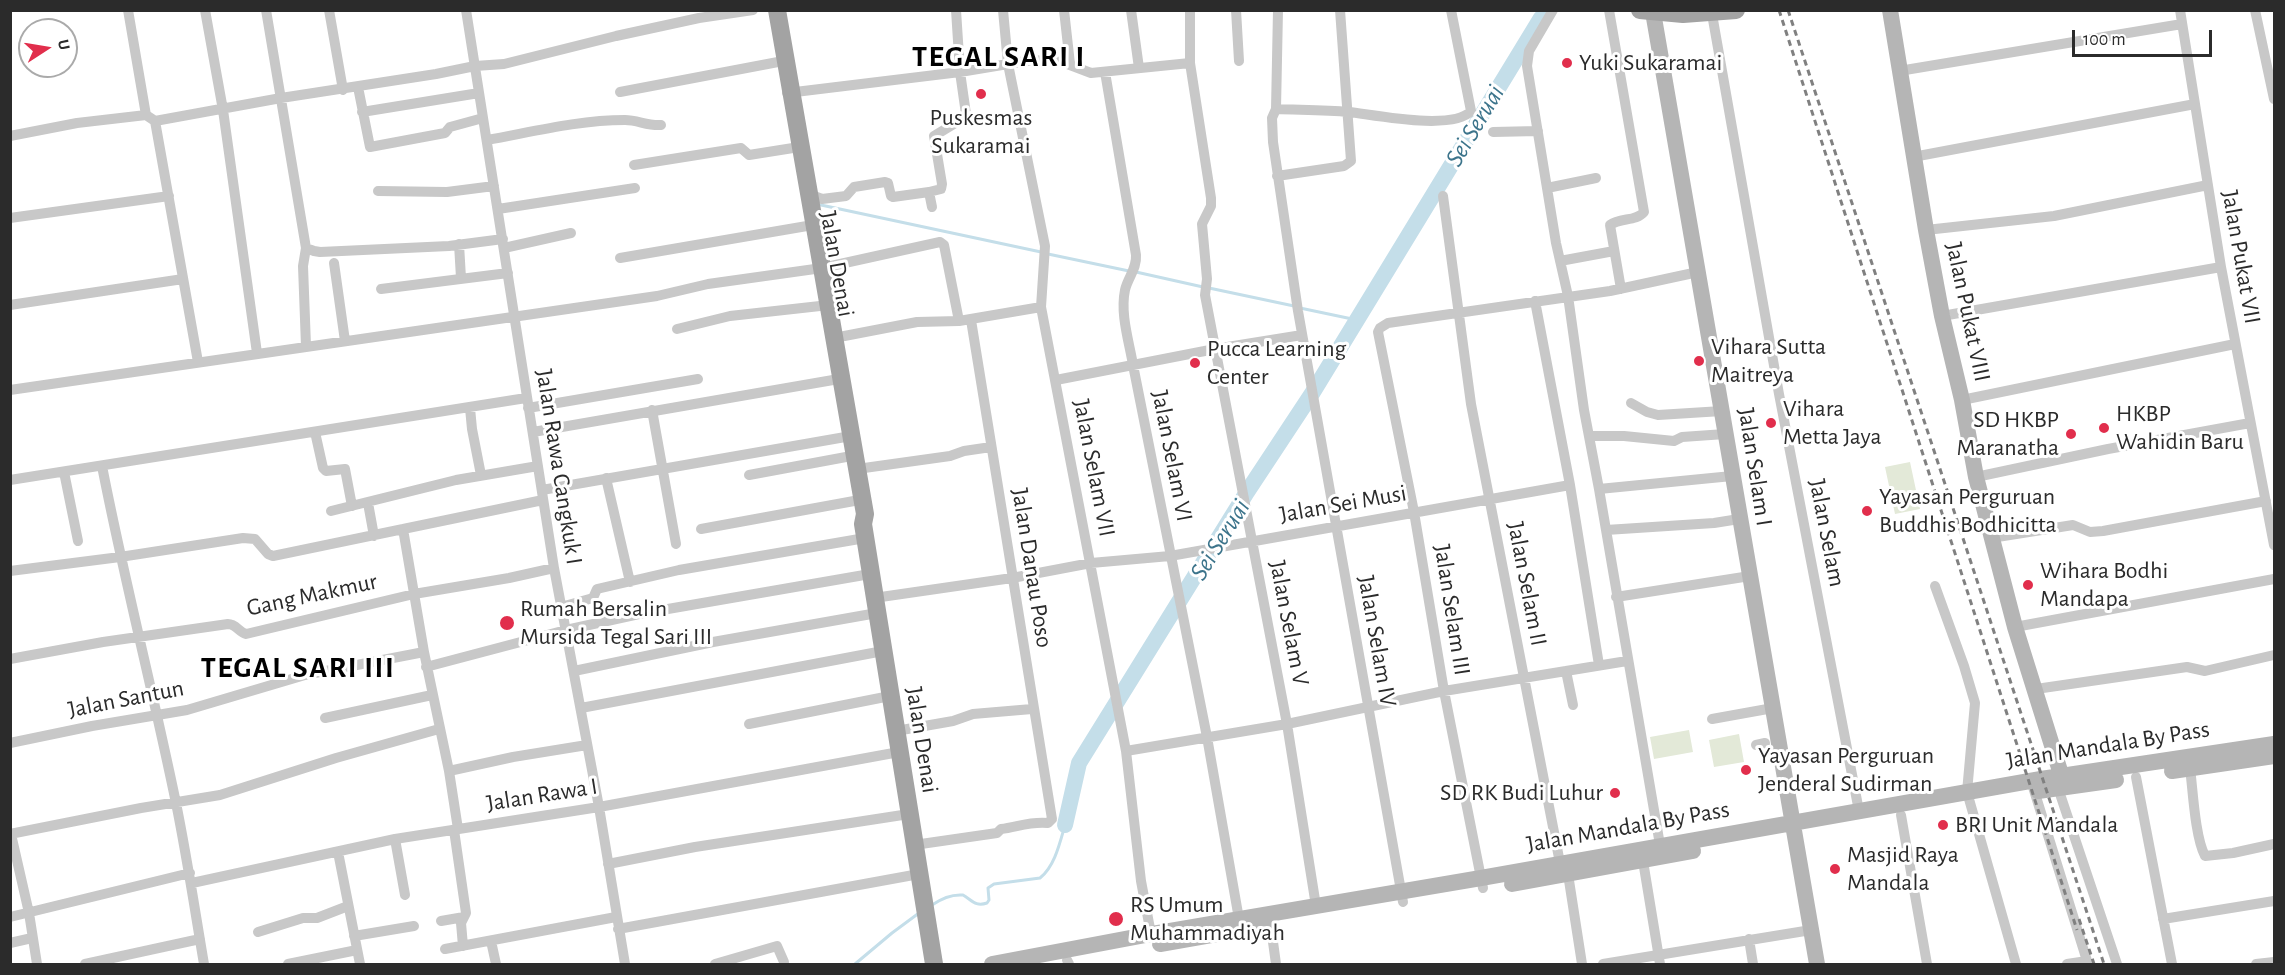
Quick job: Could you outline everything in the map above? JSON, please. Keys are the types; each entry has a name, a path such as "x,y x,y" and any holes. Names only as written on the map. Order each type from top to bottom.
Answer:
{"main road":[{"name":"Jalan Denai","path":"769,10 778,62 787,92 818,268 820,306 833,380 865,514 864,531 870,574 934,964"},
{"name":"Jalan Denai","path":"777,10 793,148 805,194 807,226 834,339 847,437"},
{"path":"1646,11 1712,14 1736,10"},
{"name":"Jalan Denai","path":"852,463 856,515 864,531"}],"street":[{"path":"128,10 169,196 198,362"},
{"path":"205,10 223,110 257,353"},
{"path":"266,10 306,248 303,266 306,346"},
{"path":"329,10 344,90"},
{"name":"Jalan Rawa Cangkuk I","path":"466,10 554,568 599,807 625,964"},
{"path":"10,136 77,123 223,110 436,75 474,66 504,64 616,36 699,18 753,10"},
{"path":"805,194 820,199 846,196 854,187 885,182 888,183 893,197 941,189 934,136 962,119 966,114 960,72 956,10"},
{"name":"Jalan Selam VII","path":"1003,10 1008,64 1045,246 1041,307 1126,750 1141,881 1151,934"},
{"path":"1064,10 1070,64"},
{"path":"1131,10 1139,68"},
{"name":"Jalan Selam V","path":"1190,10 1190,63 1211,198 1211,206 1202,224 1206,284 1215,349 1287,724 1316,906"},
{"path":"1236,10 1239,61"},
{"name":"Jalan Selam IV","path":"1278,10 1276,109 1272,118 1277,176 1302,335 1402,896"},
{"path":"1277,176 1344,166 1351,161 1341,10"},
{"path":"1276,109 1347,112 1430,122 1462,117 1471,111 1450,10"},
{"path":"1553,10 1532,44 1527,57 1547,188 1568,296 1589,436 1659,845"},
{"path":"1609,10 1644,212 1638,218 1611,224 1621,289"},
{"name":"Jalan Pukat VII","path":"2180,10 2221,267 2274,545"},
{"path":"2255,10 2274,99"},
{"name":"Jalan Selam I","path":"1646,11 1698,272 1817,964"},
{"name":"Jalan Pukat VIII","path":"1888,12 1942,316 1962,400 1976,477 1990,538 2015,627 2036,689 2060,782"},
{"name":"Jalan Selam","path":"1712,14 1779,394 1859,811"},
{"path":"1899,70 2182,24"},
{"path":"787,92 1043,60 1070,64 1091,73 1190,63"},
{"path":"621,92 778,62"},
{"name":"Jalan Selam VI","path":"1105,72 1136,255 1136,265 1125,289 1125,315 1207,737 1239,919"},
{"path":"358,87 370,147 445,134 450,127 483,118"},
{"path":"362,112 479,93"},
{"path":"1913,157 2196,104"},
{"path":"486,140 583,123 624,120 649,126 661,125"},
{"path":"1493,132 1538,131"},
{"path":"634,165 741,148 749,155 793,148"},
{"path":"1547,188 1596,178"},
{"path":"1926,230 2054,216 2208,185"},
{"path":"378,192 447,192 494,186"},
{"path":"498,209 635,188"},
{"path":"929,192 932,207"},
{"path":"10,218 169,196"},
{"name":"Jalan Selam II","path":"1443,196 1471,404 1582,964"},
{"path":"620,258 807,226"},
{"path":"306,248 320,252 459,244 503,244 571,233"},
{"path":"10,390 657,296 708,284 818,268 943,243 959,321"},
{"path":"459,244 461,278"},
{"path":"1560,261 1614,251"},
{"path":"334,263 345,341"},
{"path":"1942,316 2221,267"},
{"path":"1458,312 1621,289 1698,272"},
{"path":"381,289 508,273"},
{"path":"10,305 183,279"},
{"path":"1535,301 1570,485 1599,664"},
{"path":"677,329 730,316 820,306"},
{"path":"834,339 917,322 971,320 1041,307"},
{"name":"Jalan Selam III","path":"1458,312 1388,323 1380,328 1378,338 1414,512 1443,691 1482,883"},
{"name":"Jalan Danau Poso","path":"914,845 997,833 1001,829 1012,828 1019,824 1050,822 1050,800 1032,709 971,320"},
{"path":"1056,380 1133,364 1302,335"},
{"path":"1962,400 2104,369 2235,344"},
{"path":"10,480 470,408 527,403 698,379"},
{"path":"532,432 833,380"},
{"path":"1631,402 1647,412 1658,415 1722,411"},
{"path":"470,408 481,475"},
{"path":"652,410 676,544"},
{"path":"1976,477 2108,449 2250,423"},
{"path":"315,432 323,468 326,471 345,470 352,506"},
{"path":"1589,436 1624,436 1674,441 1682,437 1725,434"},
{"path":"10,572 243,538 255,539 268,554 273,556 374,536 606,478 847,437"},
{"path":"749,475 852,463 950,456 964,451 991,447"},
{"path":"102,466 120,557 176,802 191,878 204,964"},
{"path":"331,511 481,475 538,466"},
{"path":"64,472 78,542"},
{"path":"1599,489 1732,477"},
{"path":"606,478 630,582"},
{"name":"Jalan Sei Musi","path":"574,671 1091,562 1170,556 1570,485"},
{"path":"701,529 854,501"},
{"path":"1990,538 2073,525 2090,532 2103,531 2266,501"},
{"path":"368,503 374,536"},
{"path":"1606,530 1739,519"},
{"path":"403,529 426,667 449,771 466,913 461,923 463,946"},
{"path":"561,607 593,598 597,589 864,531"},
{"name":"Gang Makmur","path":"10,659 228,624 246,634 414,594 554,568"},
{"path":"426,667 566,630 639,614 870,574"},
{"path":"1616,597 1750,576"},
{"path":"2015,627 2274,579"},
{"path":"1935,586 1975,703 1968,797 2016,964"},
{"path":"580,708 883,651"},
{"name":"Jalan Santun","path":"10,743 187,710 305,675 424,652"},
{"path":"2036,689 2187,667 2211,670 2274,656"},
{"path":"1126,750 1287,724 1443,691 1627,661"},
{"path":"1566,671 1573,705"},
{"path":"326,718 432,694"},
{"path":"749,723 890,696"},
{"path":"1712,719 1773,708"},
{"path":"896,731 950,721 973,714 1032,709"},
{"path":"37,964 29,914 11,834 237,790 336,758 440,729"},
{"name":"Jalan Mandala By Pass","path":"1043,964 1068,962 1269,919 1795,828 1859,811 2033,787 2274,744"},
{"path":"449,771 513,757 587,746"},
{"name":"Jalan Rawa I","path":"10,918 191,878 338,852 395,839 599,807 899,752"},
{"name":"Jalan Mandala By Pass","path":"2060,782 2136,777 2274,756"},
{"path":"2190,768 2198,830 2205,856 2233,853 2274,844"},
{"path":"2136,777 2172,964"},
{"path":"2060,782 2116,964"},
{"path":"2033,787 2087,963 2067,964"},
{"name":"Jalan Mandala By Pass","path":"1642,854 1659,845 1901,815 1968,797"},
{"path":"608,864 695,847 909,814"},
{"path":"1901,815 1927,964"},
{"path":"395,839 405,895"},
{"path":"338,852 360,964"},
{"path":"1642,854 1659,959"},
{"path":"618,929 919,874"},
{"name":"Jalan Mandala By Pass","path":"992,964 1239,919 1269,919 1316,906 1402,896"},
{"path":"2163,919 2274,901"},
{"path":"258,932 303,918 317,918 348,906"},
{"path":"441,921 464,917"},
{"path":"445,949 616,917"},
{"path":"1269,919 1276,964"},
{"path":"354,936 414,926"},
{"path":"1604,964 1659,959 1749,939 1811,930"},
{"path":"10,944 32,938"},
{"path":"85,964 200,939"},
{"path":"1749,939 1753,964"},
{"path":"491,941 496,964"},
{"path":"715,964 743,958 777,946 784,962"},
{"path":"288,964 357,950"},
{"path":"2256,964 2274,962"}],"green space":[{"path":"1910,462 1920,509 1895,514 1885,467"},
{"path":"1689,730 1693,752 1654,759 1650,737"},
{"path":"1739,734 1744,762 1714,767 1709,740"}],"waterway":[{"name":"Sei Seruai","path":"1065,825 1079,763 1247,492 1313,392 1541,18"},
{"path":"821,205 1041,252"},
{"path":"1048,254 1129,271"},
{"path":"1136,272 1203,287"},
{"path":"1209,288 1294,306"},
{"path":"1300,308 1357,320"},
{"name":"Sei Seruai","path":"932,905 947,897 959,895 977,904 983,904 989,900 988,888 994,884 1040,878 1050,867 1065,825"},
{"name":"Sei Seruai","path":"855,964 919,913"}],"railway":[{"path":"1779,10 2077,930"},
{"path":"1788,10 2104,964"},
{"path":"2079,919 2094,964"}],"place":[{"name":"Yuki Sukaramai","path":"1567,63"},
{"name":"Puskesmas Sukaramai","path":"981,94"},
{"name":"Vihara Sutta Maitreya","path":"1699,361"},
{"name":"Pucca Learning Center","path":"1195,363"},
{"name":"Vihara Metta Jaya","path":"1771,423"},
{"name":"HKBP Wahidin Baru","path":"2104,428"},
{"name":"SD HKBP Maranatha","path":"2071,434"},
{"name":"Yayasan Perguruan Buddhis Bodhicitta","path":"1867,511"},
{"name":"Wihara Bodhi Mandapa","path":"2028,585"},
{"name":"Rumah Bersalin Mursida Tegal Sari III","path":"507,623"},
{"name":"Yayasan Perguruan Jenderal Sudirman","path":"1746,770"},
{"name":"SD RK Budi Luhur","path":"1615,793"},
{"name":"BRI Unit Mandala","path":"1943,825"},
{"name":"Masjid Raya Mandala","path":"1835,869"},
{"name":"RS Umum Muhammadiyah","path":"1116,919"}],"district":[{"name":"TEGAL SARI I","path":"999,57"},
{"name":"TEGAL SARI III","path":"298,668"}]}
